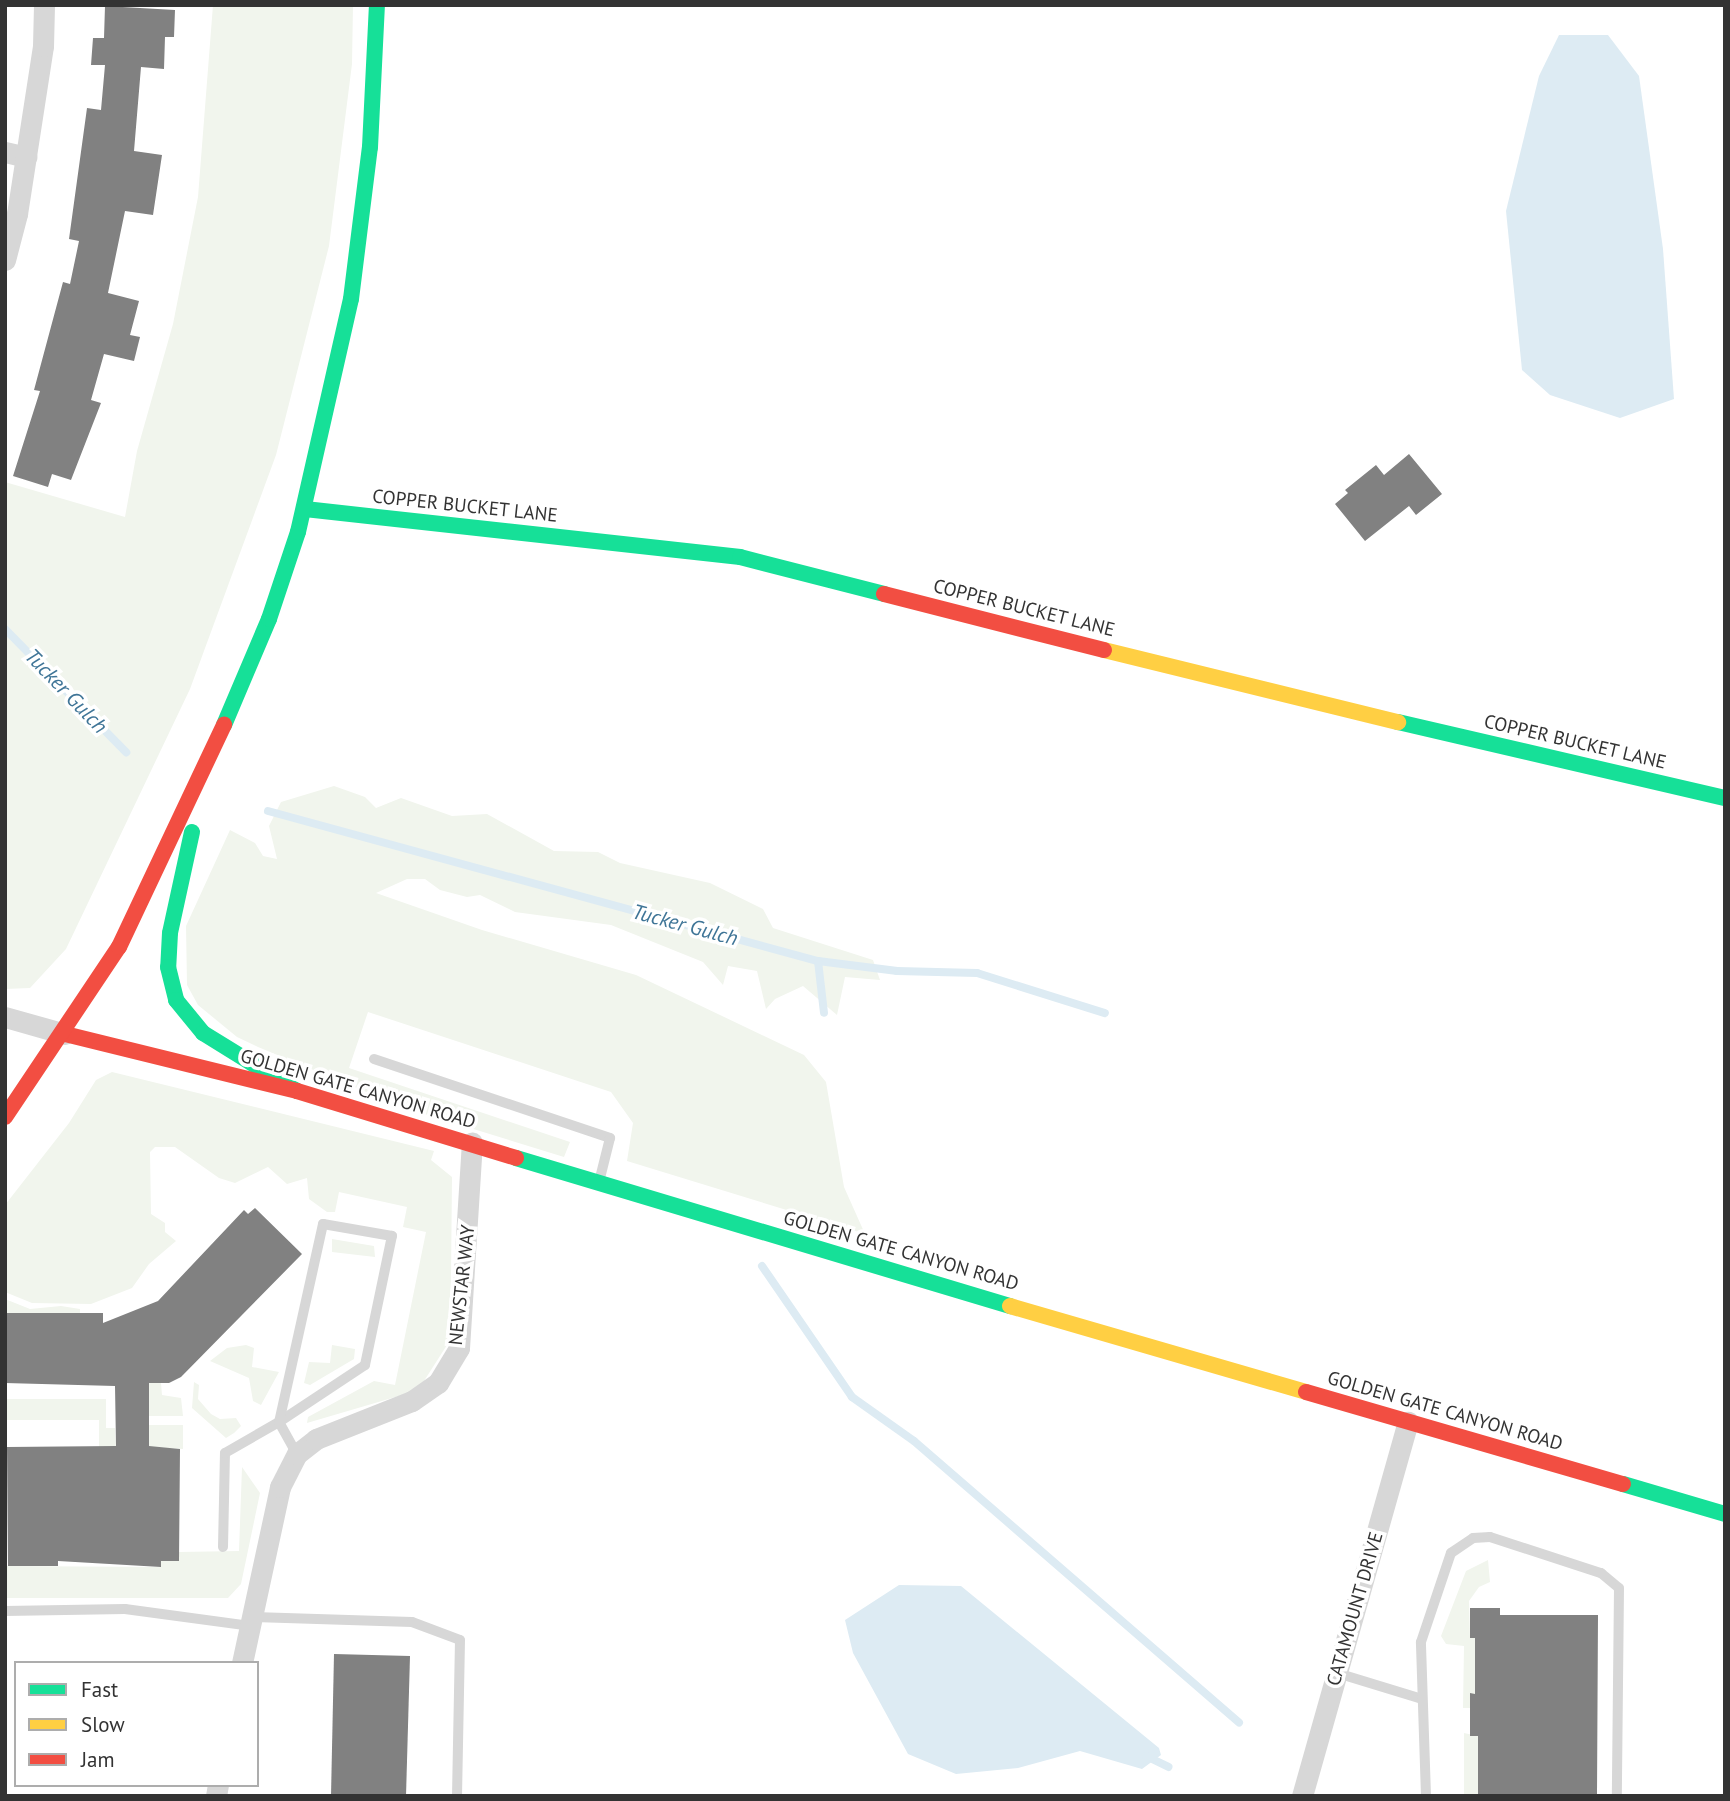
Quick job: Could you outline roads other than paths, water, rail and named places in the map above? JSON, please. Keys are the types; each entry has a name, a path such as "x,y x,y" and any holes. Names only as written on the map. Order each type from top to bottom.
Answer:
{"main road":[{"path":"5,1117 65,1034 119,947 208,762 269,619 304,509 351,299 370,147 377,5"},
{"name":"COPPER BUCKET LANE","path":"304,509 740,558 1278,694 1725,798"},
{"path":"208,762 170,933 171,984 194,1026 297,1091"},
{"name":"GOLDEN GATE CANYON ROAD","path":"65,1034 297,1091 1725,1514"}],"street":[{"path":"5,260 15,155 43,46 44,5"},
{"path":"5,1017 65,1034"},
{"name":"NEWSTAR WAY","path":"242,1661 280,1487 297,1454 316,1439 412,1401 439,1383 459,1348 472,1142"},
{"name":"CATAMOUNT DRIVE","path":"1302,1796 1408,1422"}],"lane":[{"path":"374,1059 610,1138 599,1181"},
{"path":"223,1547 225,1453 279,1422 365,1365 392,1236 323,1224 279,1422 297,1454"},
{"path":"1426,1796 1420,1642 1451,1553 1473,1538 1490,1537 1601,1573 1619,1588 1617,1796"},
{"path":"5,1611 125,1609 251,1622 412,1622 460,1640 457,1796"},
{"path":"1337,1673 1422,1699"}],"waterway":[{"name":"Tucker Gulch","path":"5,629 126,752"},
{"name":"Tucker Gulch","path":"268,811 818,961 897,971 977,973 1105,1013"},
{"path":"818,961 824,1013"},
{"path":"762,1266 852,1397 914,1441 1239,1723"},
{"path":"1146,1756 1169,1767"}]}
